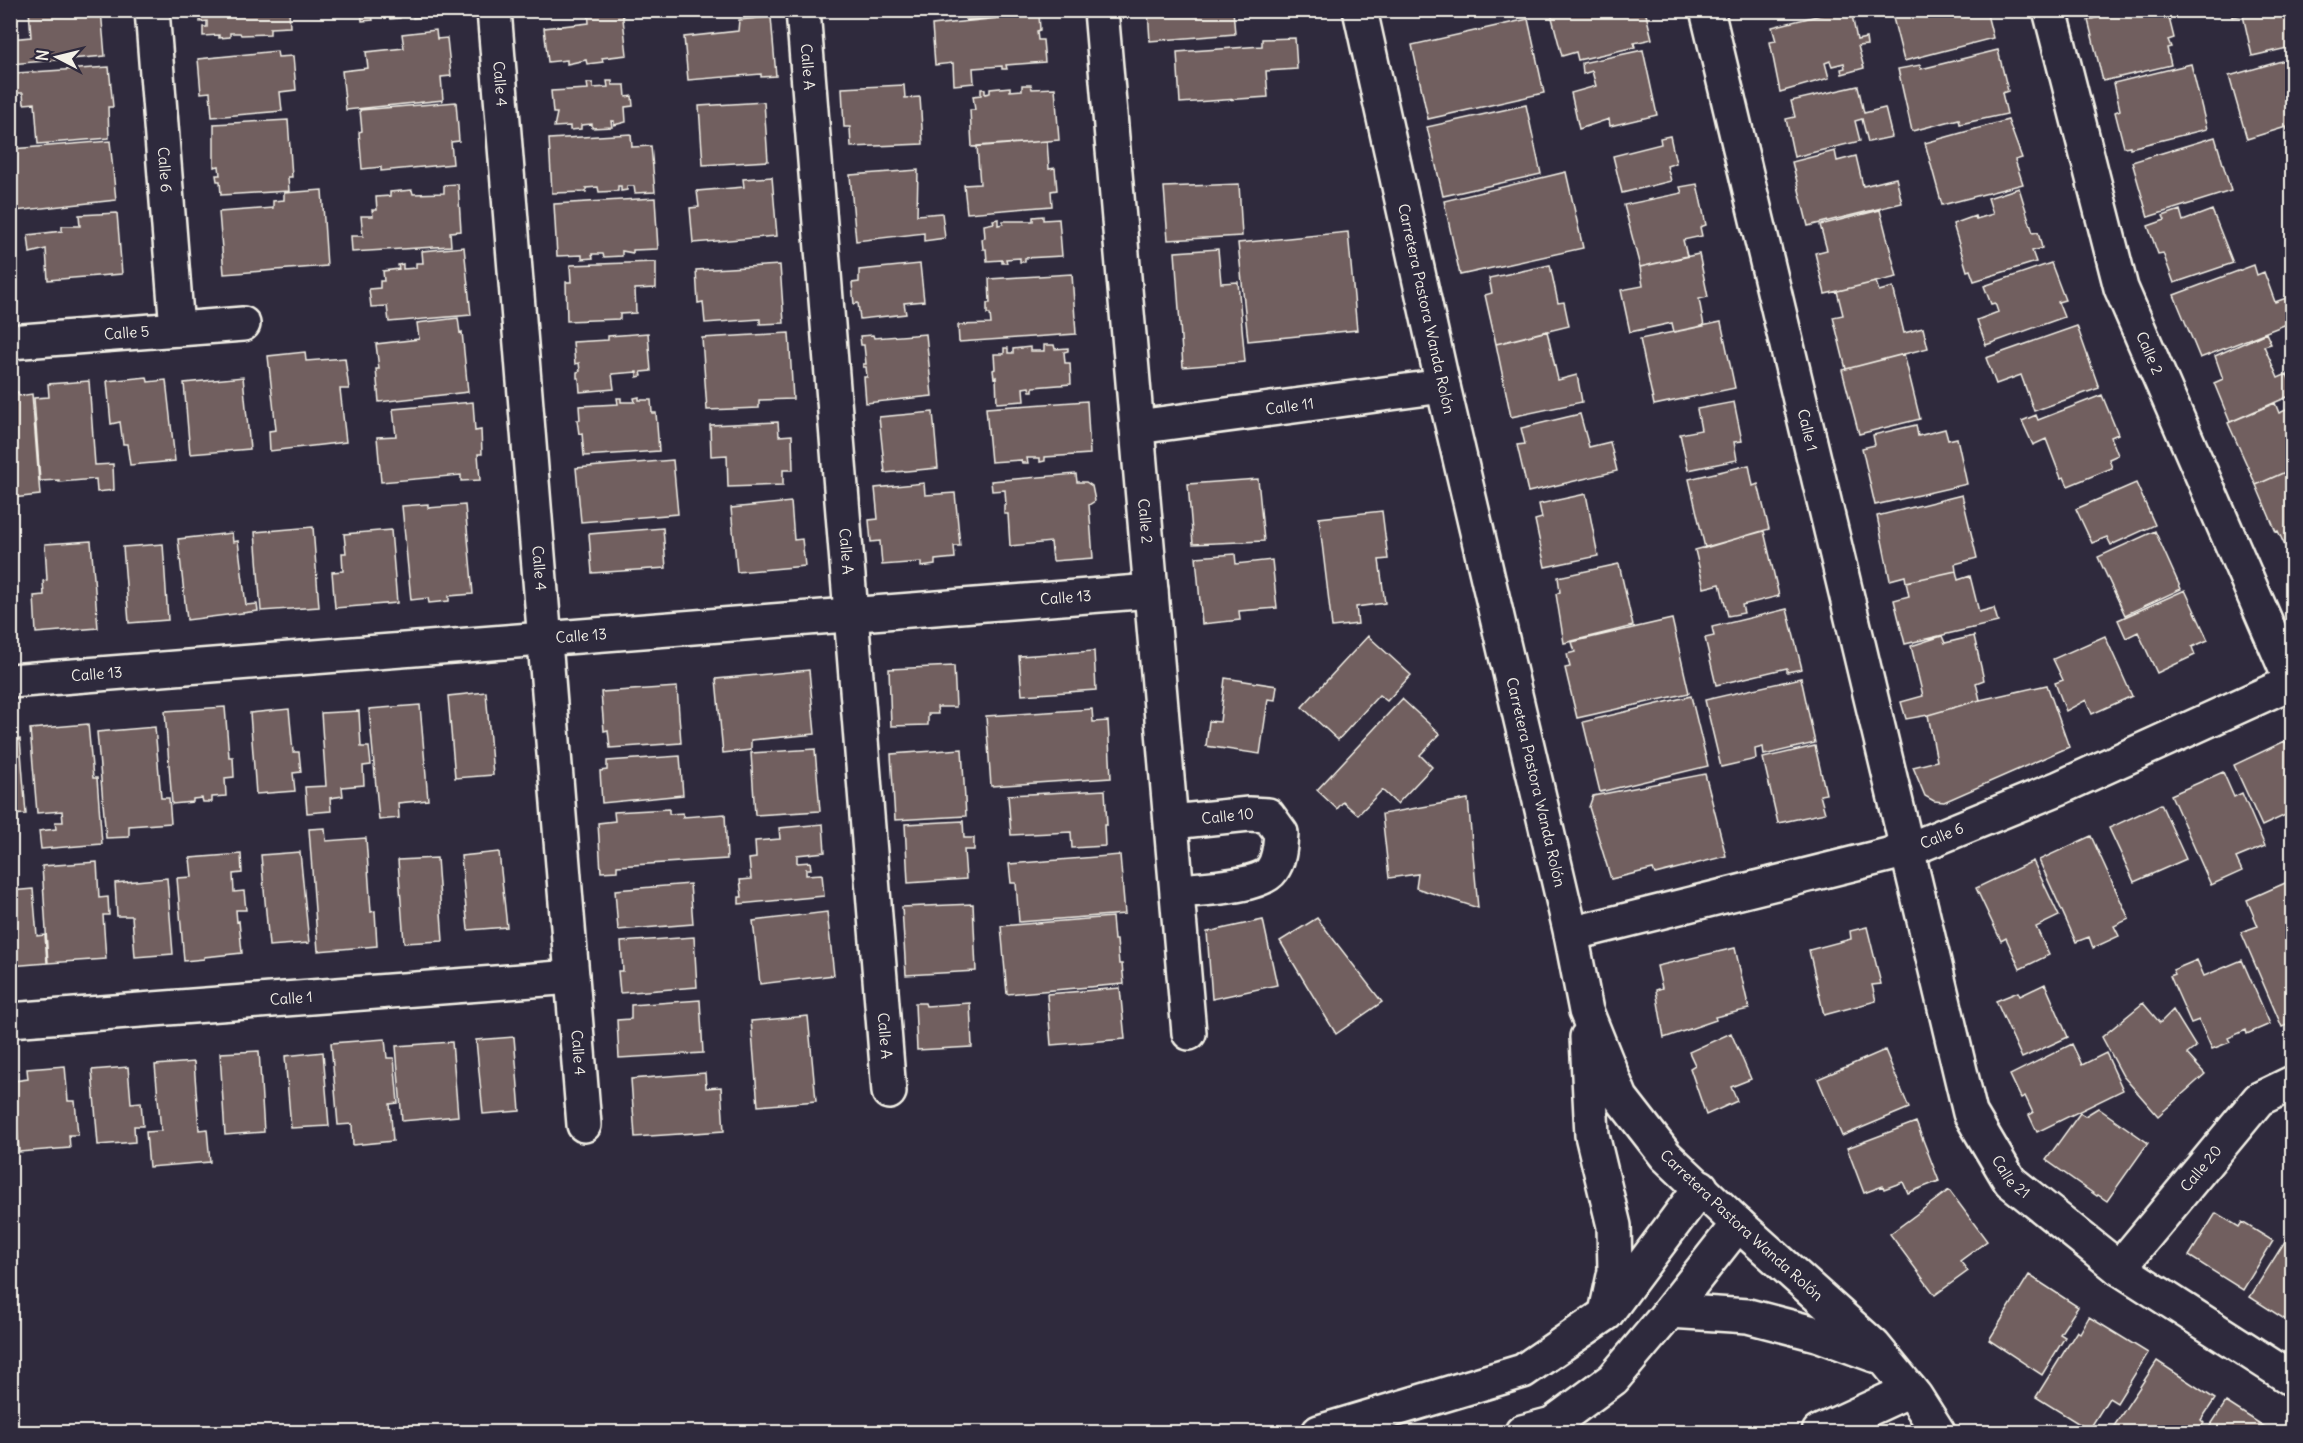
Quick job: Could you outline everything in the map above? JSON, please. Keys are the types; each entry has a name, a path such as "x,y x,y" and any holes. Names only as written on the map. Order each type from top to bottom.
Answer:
{"street":[{"name":"Calle 6","path":"152,10 177,329"},
{"name":"Calle 4","path":"494,10 584,1125"},
{"name":"Calle A","path":"803,10 889,1092"},
{"name":"Calle 2","path":"1101,10 1189,1033"},
{"name":"Carretera Pastora Wanda Rolón","path":"1360,10 1443,386 1571,934 1586,1011 1622,1098 1666,1155 1738,1224 1874,1346 1910,1390 1938,1432"},
{"name":"Calle 1","path":"1707,10 1908,850"},
{"name":"Calle 2","path":"2050,10 2121,288 2292,683"},
{"name":"Calle 5","path":"10,342 243,324"},
{"name":"Calle 11","path":"1137,427 1443,386"},
{"name":"Calle 13","path":"10,681 1151,591"},
{"name":"Calle 6","path":"1571,934 1908,850 2059,788 2292,683"},
{"name":"Calle 10","path":"1172,822 1249,814 1268,815 1281,833 1280,852 1272,871 1250,883 1178,891"},
{"name":"Calle 21","path":"1908,850 1970,1113 2010,1181 2119,1268 2292,1379"},
{"name":"Calle 1","path":"10,1020 572,977"},
{"path":"1586,1011 1592,1135 1614,1226 1615,1271 1606,1314"},
{"name":"Calle 20","path":"2119,1268 2259,1099 2292,1083"},
{"path":"1319,1432 1523,1371 1606,1314 1701,1187"},
{"path":"1522,1432 1552,1424 1613,1378 1670,1311 1738,1224"},
{"path":"1670,1311 1748,1316 1817,1334 1886,1359"},
{"path":"1819,1432 1910,1390"}],"building":[{"path":"29,10 101,10 105,56 10,64 10,39 31,37"},
{"path":"200,10 289,10 290,27 270,28 270,34 230,33 230,37 219,38 219,35 203,36 203,27 207,27 207,21 200,22"},
{"path":"361,10 437,10 420,13 421,17 413,18 413,13 390,19 390,14 372,16 373,20 362,21"},
{"path":"588,10 622,10 627,55 602,58 603,62 587,64 586,60 567,64 567,60 548,62 544,28 589,23"},
{"path":"679,10 737,10 679,14"},
{"path":"966,10 1039,10 1039,14 966,20"},
{"path":"1148,10 1233,10 1235,34 1150,41"},
{"path":"1550,10 1645,10 1652,39 1634,43 1635,47 1578,60 1576,52 1562,56"},
{"path":"1841,10 1851,10 1857,40 1866,38 1867,45 1858,46 1864,68 1842,74 1841,69 1845,68 1844,63 1832,66 1830,61 1825,63 1829,78 1780,92 1770,42 1776,41 1772,27"},
{"path":"1891,10 1986,10 1993,38 1904,61"},
{"path":"2106,10 2167,10 2174,38 2168,40 2171,47 2167,48 2171,65 2103,81 2088,20 2107,15"},
{"path":"2231,10 2292,10 2292,47 2252,56 2243,15 2232,17"},
{"path":"1039,14 1038,40 1043,40 1045,62 1006,65 1007,69 1002,69 1002,66 973,68 974,83 954,85 953,63 935,65 932,25"},
{"path":"771,17 776,76 761,77 761,74 688,80 684,37 738,31 739,20"},
{"path":"1528,19 1544,93 1428,119 1412,45"},
{"path":"436,30 437,39 447,38 451,76 441,77 443,100 346,110 342,71 368,68 366,52 404,48 402,34"},
{"path":"1295,38 1297,69 1266,71 1268,97 1180,103 1177,52 1262,46 1262,39"},
{"path":"1643,50 1657,115 1610,126 1609,119 1579,129 1571,93 1596,86 1592,71 1583,74 1582,63"},
{"path":"1998,50 2008,91 2002,93 2007,114 1960,124 1959,119 1912,131 1898,69 1920,65 1921,69"},
{"path":"277,51 278,57 293,56 296,90 280,92 282,111 212,117 210,92 201,93 198,59"},
{"path":"2292,58 2292,128 2287,130 2286,127 2247,139 2229,76"},
{"path":"2191,64 2207,129 2130,148 2130,146 2124,147 2115,112 2120,110 2114,83"},
{"path":"109,67 113,107 108,107 109,138 38,144 35,103 24,104 23,93 16,93 17,73"},
{"path":"607,81 612,81 612,85 625,85 626,97 632,96 633,106 625,107 626,122 614,125 614,121 611,121 612,127 592,128 592,124 581,125 581,129 570,130 570,126 554,127 557,113 553,113 551,91 588,89 587,83 593,83 593,88 608,87"},
{"path":"904,85 905,98 920,97 923,144 851,147 850,127 844,127 842,88"},
{"path":"1022,85 1031,85 1032,89 1055,88 1059,140 972,147 970,110 975,110 973,96 981,95 981,89 985,89 985,94 990,93 990,89 1010,87 1010,91 1022,90"},
{"path":"1858,86 1864,113 1885,108 1892,137 1868,142 1862,119 1855,121 1860,141 1794,157 1786,119 1795,117 1791,101"},
{"path":"456,102 459,141 451,142 453,164 381,171 381,167 362,169 360,110"},
{"path":"764,102 768,161 703,165 699,106"},
{"path":"1526,105 1541,174 1443,196 1427,127"},
{"path":"288,120 292,177 288,177 289,191 221,195 220,181 217,181 216,175 220,175 219,166 214,167 214,124"},
{"path":"2008,120 2022,158 2015,160 2023,184 1942,205 1925,143"},
{"path":"631,134 632,147 651,146 655,192 635,193 634,186 627,186 627,190 621,191 621,186 618,186 618,191 599,192 598,187 586,188 586,192 552,193 549,139"},
{"path":"1670,136 1676,163 1667,166 1671,181 1622,193 1613,156 1661,144 1660,138"},
{"path":"2215,137 2231,191 2148,217 2132,162"},
{"path":"110,141 116,200 15,211 12,149"},
{"path":"1047,141 1049,169 1055,168 1057,190 1051,191 1052,206 967,213 964,185 980,184 977,146"},
{"path":"1835,151 1837,161 1856,156 1863,186 1896,178 1902,203 1808,226 1792,162"},
{"path":"918,170 917,215 942,213 945,238 924,241 924,233 856,241 850,175"},
{"path":"1566,172 1583,248 1460,275 1444,201"},
{"path":"772,177 777,236 693,243 690,208 699,207 697,191 744,187 743,179"},
{"path":"458,184 461,231 450,232 451,246 352,252 351,236 363,236 361,216 373,216 372,210 377,210 376,197 390,196 390,192 412,190 413,194 444,193 444,185"},
{"path":"1239,184 1242,236 1168,240 1164,187"},
{"path":"1697,184 1706,225 1700,227 1702,236 1683,240 1687,256 1640,267 1624,205 1682,193 1680,187"},
{"path":"2019,188 2033,233 2038,232 2042,248 2032,251 2036,262 1974,281 1970,270 1967,271 1953,224 1975,216 1976,219 1993,214 1988,198"},
{"path":"322,190 327,266 224,274 219,212 273,208 273,201 284,200 284,193"},
{"path":"655,198 658,249 633,250 633,253 622,251 622,256 604,257 603,254 592,254 593,258 582,259 582,255 557,256 554,204"},
{"path":"1880,210 1897,277 1825,294 1815,253 1827,250 1820,225"},
{"path":"2180,210 2183,221 2212,210 2233,263 2174,283 2163,253 2158,254 2148,226 2165,220 2163,216"},
{"path":"117,213 122,274 48,280 46,249 30,253 28,235 62,231 62,226 80,226 79,215"},
{"path":"1043,216 1043,220 1059,219 1062,256 1025,258 1025,262 1020,262 1020,258 1006,259 1007,263 1002,263 1002,260 987,261 982,239 985,238 984,225 994,223 993,220 998,219 998,225 1003,224 1003,221 1033,221 1033,217"},
{"path":"1348,232 1357,330 1248,341 1238,243"},
{"path":"464,247 471,315 389,322 387,306 371,307 369,289 380,288 380,281 384,281 383,271 399,269 398,265 403,264 403,269 416,268 416,263 423,263 422,251"},
{"path":"1218,249 1221,283 1238,282 1245,362 1183,367 1175,252"},
{"path":"1699,254 1708,297 1699,299 1704,326 1674,332 1672,323 1630,332 1621,290 1643,286 1640,267"},
{"path":"656,262 656,288 635,289 636,313 620,314 620,319 567,321 566,282 571,282 570,265"},
{"path":"2051,263 2065,300 2058,302 2064,317 1986,345 1977,320 1998,312 1995,303 1991,304 1984,286"},
{"path":"920,264 924,301 904,303 906,314 860,319 858,303 854,304 852,283 859,282 859,270"},
{"path":"780,265 784,323 760,324 760,319 705,323 703,302 698,303 696,270"},
{"path":"1550,265 1558,303 1564,302 1569,326 1496,344 1485,295 1492,293 1489,278"},
{"path":"2254,265 2257,275 2264,272 2275,302 2292,296 2292,322 2200,358 2174,295"},
{"path":"1072,274 1076,334 959,342 958,325 991,324 990,314 987,314 987,303 990,303 989,279"},
{"path":"1876,282 1879,291 1893,287 1904,333 1923,328 1928,348 1846,369 1833,317 1843,315 1837,291"},
{"path":"458,318 460,333 462,332 468,392 379,402 376,344 419,339 417,323"},
{"path":"1721,322 1735,388 1654,405 1640,339"},
{"path":"2077,326 2099,388 2034,411 2021,375 1996,384 1986,358"},
{"path":"1547,331 1558,380 1577,375 1582,402 1511,417 1496,344"},
{"path":"648,333 651,371 641,372 642,376 637,377 637,372 612,374 614,389 580,392 579,378 577,378 577,372 580,371 579,363 575,364 573,342 608,340 608,336"},
{"path":"789,333 793,399 759,400 759,408 707,410 702,338"},
{"path":"2266,333 2271,344 2264,346 2278,378 2287,374 2292,387 2292,395 2230,422 2214,383 2223,379 2215,356"},
{"path":"926,334 932,396 866,403 864,377 867,377 866,367 863,367 863,364 866,364 864,345 861,345 860,336 873,335 874,338"},
{"path":"1044,345 1054,345 1055,349 1068,348 1068,351 1064,352 1065,363 1070,363 1071,384 1033,387 1033,391 1030,391 1029,387 1023,388 1024,401 997,403 996,377 994,378 993,370 995,369 994,354 1004,354 1004,348 1008,348 1008,353 1013,353 1013,349 1030,347 1030,351 1044,351"},
{"path":"305,352 306,361 345,358 349,389 340,389 346,442 270,451 269,431 276,430 268,356"},
{"path":"1904,354 1920,419 1859,434 1842,370"},
{"path":"147,377 148,382 166,380 175,461 130,465 127,444 123,444 120,422 111,424 107,381"},
{"path":"243,377 250,449 190,454 184,383"},
{"path":"89,381 95,465 113,464 114,490 97,492 96,479 40,481 34,398 49,397 48,384"},
{"path":"10,392 18,392 19,396 32,394 40,495 12,498"},
{"path":"2102,395 2118,434 2111,437 2118,455 2109,459 2112,468 2068,486 2064,477 2061,478 2046,439 2033,445 2022,421 2036,415 2038,420"},
{"path":"639,397 639,400 651,400 652,413 656,413 659,451 584,456 582,433 579,434 577,420 580,420 579,406 618,404 617,398 621,398 621,402 635,402 634,398"},
{"path":"1087,401 1090,454 1045,457 1045,461 1040,462 1040,458 1027,458 1028,463 1022,463 1021,460 991,462 986,408"},
{"path":"473,402 475,431 481,430 482,454 478,454 480,480 461,481 461,475 381,482 377,437 396,436 393,409"},
{"path":"1734,402 1742,441 1734,442 1737,460 1688,470 1680,434 1701,430 1697,409"},
{"path":"2275,403 2279,413 2291,408 2292,469 2256,485 2228,423"},
{"path":"933,412 938,468 885,473 879,417"},
{"path":"1580,414 1589,447 1610,442 1617,471 1528,492 1517,445 1525,444 1521,428"},
{"path":"778,422 779,436 792,435 793,470 783,470 783,485 728,487 727,455 711,456 710,425"},
{"path":"1916,425 1918,436 1945,429 1948,440 1957,438 1967,484 1875,505 1862,448 1875,445 1873,435"},
{"path":"673,460 678,514 581,522 576,468"},
{"path":"1749,465 1753,486 1758,484 1769,529 1705,548 1689,479"},
{"path":"2292,469 2292,546 2286,548 2278,531 2276,532 2256,485"},
{"path":"1076,474 1077,482 1086,482 1092,486 1095,501 1089,505 1093,558 1053,561 1051,542 1010,546 1008,514 1004,514 1005,490 992,491 991,481"},
{"path":"1258,479 1264,541 1193,544 1188,484"},
{"path":"924,483 925,495 955,493 960,546 954,546 955,558 935,560 935,565 921,567 921,562 882,565 880,541 871,542 869,520 878,519 875,488"},
{"path":"2136,483 2155,525 2111,545 2107,537 2092,543 2076,509"},
{"path":"1586,494 1598,556 1545,567 1535,520 1542,518 1539,504"},
{"path":"1962,495 1977,558 1955,564 1956,571 1906,582 1905,576 1890,580 1877,516"},
{"path":"791,502 794,540 802,539 805,566 737,572 731,508"},
{"path":"428,504 428,508 465,505 473,594 449,596 449,601 429,603 428,598 411,600 402,506"},
{"path":"1382,511 1388,559 1379,560 1385,603 1356,607 1358,624 1332,627 1319,518"},
{"path":"313,527 319,607 261,611 255,532"},
{"path":"663,528 666,568 592,573 589,534"},
{"path":"391,530 397,603 335,608 332,572 343,571 342,553 346,553 344,534"},
{"path":"1764,531 1779,596 1742,605 1744,613 1728,616 1720,584 1704,588 1695,550"},
{"path":"2155,531 2181,589 2125,615 2098,557"},
{"path":"232,533 233,542 238,541 246,605 257,604 258,611 187,620 178,539"},
{"path":"91,541 98,628 36,633 34,596 44,595 43,581 47,580 45,544"},
{"path":"163,544 168,620 129,623 123,547"},
{"path":"10,553 18,628 10,629"},
{"path":"1235,554 1236,564 1272,560 1277,608 1239,611 1240,620 1202,624 1196,557"},
{"path":"1619,564 1633,626 1564,643 1556,594 1560,592 1558,577"},
{"path":"1956,571 1958,580 1970,576 1979,612 1994,608 1998,622 1905,644 1894,600 1909,596 1906,582"},
{"path":"2185,590 2208,640 2192,647 2195,655 2157,673 2138,632 2126,638 2118,620"},
{"path":"1787,609 1802,669 1787,672 1787,668 1716,685 1705,638 1714,636 1712,627"},
{"path":"1672,619 1689,693 1577,718 1565,668 1570,667 1567,654 1575,652 1572,642"},
{"path":"1368,636 1411,675 1387,701 1379,695 1338,740 1302,707"},
{"path":"1942,636 1945,643 1974,636 1984,680 1976,683 1980,700 1906,719 1901,702 1923,696 1911,646"},
{"path":"2105,636 2132,696 2092,714 2086,700 2066,711 2055,683 2063,680 2053,659"},
{"path":"1094,651 1096,690 1022,695 1019,656"},
{"path":"954,666 956,707 937,707 938,714 928,714 928,725 891,726 889,669"},
{"path":"809,670 815,734 751,740 751,750 723,753 716,679"},
{"path":"1225,678 1277,686 1275,700 1268,699 1260,754 1206,746 1209,721 1220,722"},
{"path":"1801,678 1815,743 1764,755 1763,747 1755,749 1756,759 1721,767 1705,700"},
{"path":"2047,685 2069,747 1944,802 1934,801 1925,796 1913,767 1937,761 1928,715 1980,700"},
{"path":"677,687 681,743 610,748 608,730 604,731 601,692"},
{"path":"486,692 493,775 455,778 448,696"},
{"path":"1691,696 1708,766 1600,792 1583,722"},
{"path":"1402,699 1440,734 1420,755 1432,767 1397,804 1382,790 1358,815 1343,802 1337,809 1317,790"},
{"path":"420,705 428,800 398,803 399,818 379,820 369,709"},
{"path":"225,707 229,757 233,757 234,777 225,778 226,796 212,797 212,802 203,802 202,798 193,799 193,802 172,804 165,711"},
{"path":"289,709 293,752 299,752 301,772 293,773 295,791 256,794 250,713"},
{"path":"1092,709 1093,722 1108,721 1111,778 991,786 986,716"},
{"path":"359,711 361,747 369,747 371,765 363,766 364,785 342,787 343,796 330,798 331,811 307,813 305,787 326,786 321,713"},
{"path":"88,724 93,778 97,778 102,844 41,849 39,831 56,829 55,822 63,822 62,811 37,813 30,729"},
{"path":"155,727 161,798 169,798 171,823 129,826 129,837 106,838 97,732"},
{"path":"20,739 26,814 10,815 10,740"},
{"path":"2285,741 2292,756 2292,812 2262,826 2234,765"},
{"path":"1815,746 1826,794 1820,795 1825,813 1778,823 1763,758"},
{"path":"815,749 820,811 755,815 751,753"},
{"path":"962,749 966,816 895,820 891,754"},
{"path":"680,756 683,795 602,803 600,771 607,770 607,761"},
{"path":"2223,772 2234,797 2242,793 2265,846 2236,858 2242,871 2211,885 2171,795"},
{"path":"1705,774 1726,856 1655,874 1653,869 1611,879 1589,807 1593,796"},
{"path":"1105,790 1107,825 1104,825 1105,846 1072,848 1071,832 1011,835 1008,795"},
{"path":"1468,799 1478,908 1416,888 1418,874 1389,878 1382,814"},
{"path":"2161,804 2186,859 2134,882 2109,828"},
{"path":"669,809 669,814 683,813 683,817 725,814 727,859 617,866 617,871 601,872 598,823 615,821 614,812"},
{"path":"963,821 964,838 974,838 974,850 964,850 966,879 908,883 905,824"},
{"path":"823,824 825,852 797,855 797,863 810,862 811,869 806,869 806,875 822,874 824,896 739,904 739,897 742,897 740,880 751,879 749,859 756,858 755,841 780,839 779,828"},
{"path":"325,828 326,841 366,838 371,912 375,911 377,946 318,951 309,829"},
{"path":"2091,836 2129,919 2114,926 2119,936 2093,948 2089,937 2076,942 2039,860"},
{"path":"300,852 309,943 269,946 261,855"},
{"path":"499,852 507,927 468,930 461,856"},
{"path":"241,854 242,873 233,874 234,892 244,891 246,910 236,910 242,953 184,961 177,878 192,877 190,858"},
{"path":"1120,855 1125,914 1019,922 1016,883 1011,883 1009,864"},
{"path":"437,858 443,941 404,943 398,860"},
{"path":"2033,861 2059,916 2036,927 2049,955 2020,969 2006,938 2001,941 1976,888"},
{"path":"97,862 99,898 108,897 109,915 103,915 106,959 48,963 42,866"},
{"path":"167,878 173,954 135,957 132,916 117,916 115,883"},
{"path":"2292,880 2292,1023 2282,1027 2241,932 2258,926 2247,900"},
{"path":"690,884 693,924 618,930 615,890"},
{"path":"33,889 37,936 45,935 47,963 10,966 10,891"},
{"path":"973,904 976,971 906,975 902,907"},
{"path":"827,912 834,975 760,984 753,921"},
{"path":"1112,917 1114,940 1117,940 1124,984 1007,994 1001,926"},
{"path":"1317,918 1382,1002 1336,1034 1280,941"},
{"path":"1263,920 1277,985 1212,999 1207,932"},
{"path":"1867,927 1881,984 1872,985 1876,1001 1824,1015 1809,950 1851,939 1850,931"},
{"path":"694,937 697,987 620,993 618,971 623,971 621,942"},
{"path":"1735,948 1749,1009 1715,1017 1716,1020 1664,1038 1656,990 1662,988 1657,966"},
{"path":"2197,960 2204,976 2242,960 2270,1024 2247,1034 2246,1030 2228,1038 2230,1042 2212,1049 2199,1020 2191,1023 2170,976 2175,974 2173,970"},
{"path":"2045,984 2068,1037 2022,1058 1996,1001 2018,992 2020,996"},
{"path":"1120,988 1125,1039 1051,1045 1047,994"},
{"path":"700,1000 703,1053 619,1058 617,1020 631,1019 631,1005"},
{"path":"915,1003 925,1003 926,1006 970,1003 972,1047 917,1050"},
{"path":"2143,1003 2160,1023 2173,1010 2196,1047 2187,1054 2205,1074 2158,1116 2123,1076 2102,1037"},
{"path":"808,1016 816,1101 758,1106 751,1021"},
{"path":"1731,1033 1751,1079 1731,1087 1737,1101 1706,1115 1690,1068 1695,1065 1689,1052"},
{"path":"514,1037 520,1111 483,1114 476,1040"},
{"path":"385,1039 387,1058 394,1058 398,1103 390,1104 393,1141 353,1145 352,1124 338,1125 331,1043"},
{"path":"452,1042 458,1116 402,1121 396,1046"},
{"path":"2072,1044 2082,1065 2106,1053 2123,1090 2037,1132 2029,1115 2033,1113 2025,1096 2021,1098 2010,1075"},
{"path":"1885,1050 1909,1108 1842,1136 1818,1079"},
{"path":"259,1051 264,1132 225,1135 220,1053"},
{"path":"323,1052 329,1126 291,1128 285,1056"},
{"path":"194,1062 199,1130 207,1129 210,1162 149,1167 146,1132 161,1131 155,1065"},
{"path":"65,1066 68,1101 75,1101 78,1135 69,1135 70,1148 19,1152 14,1081 28,1079 27,1069"},
{"path":"128,1067 131,1103 141,1102 143,1126 134,1126 135,1142 98,1145 92,1070"},
{"path":"705,1073 706,1088 721,1087 724,1131 635,1137 631,1079"},
{"path":"2098,1108 2148,1143 2107,1201 2046,1160 2080,1113 2085,1116"},
{"path":"1916,1122 1939,1181 1908,1193 1903,1182 1864,1193 1847,1148"},
{"path":"1949,1190 1987,1241 1960,1261 1968,1271 1935,1295 1890,1234"},
{"path":"2216,1213 2239,1227 2242,1222 2273,1241 2243,1290 2189,1256"},
{"path":"2292,1230 2292,1324 2250,1297"},
{"path":"2029,1275 2078,1307 2060,1334 2065,1337 2042,1375 1989,1340"},
{"path":"2089,1317 2148,1353 2117,1403 2109,1398 2089,1430 2036,1397 2077,1331 2080,1333"},
{"path":"2157,1361 2215,1399 2201,1420 2204,1423 2197,1432 2110,1432"},
{"path":"2226,1402 2273,1432 2206,1432"}]}
